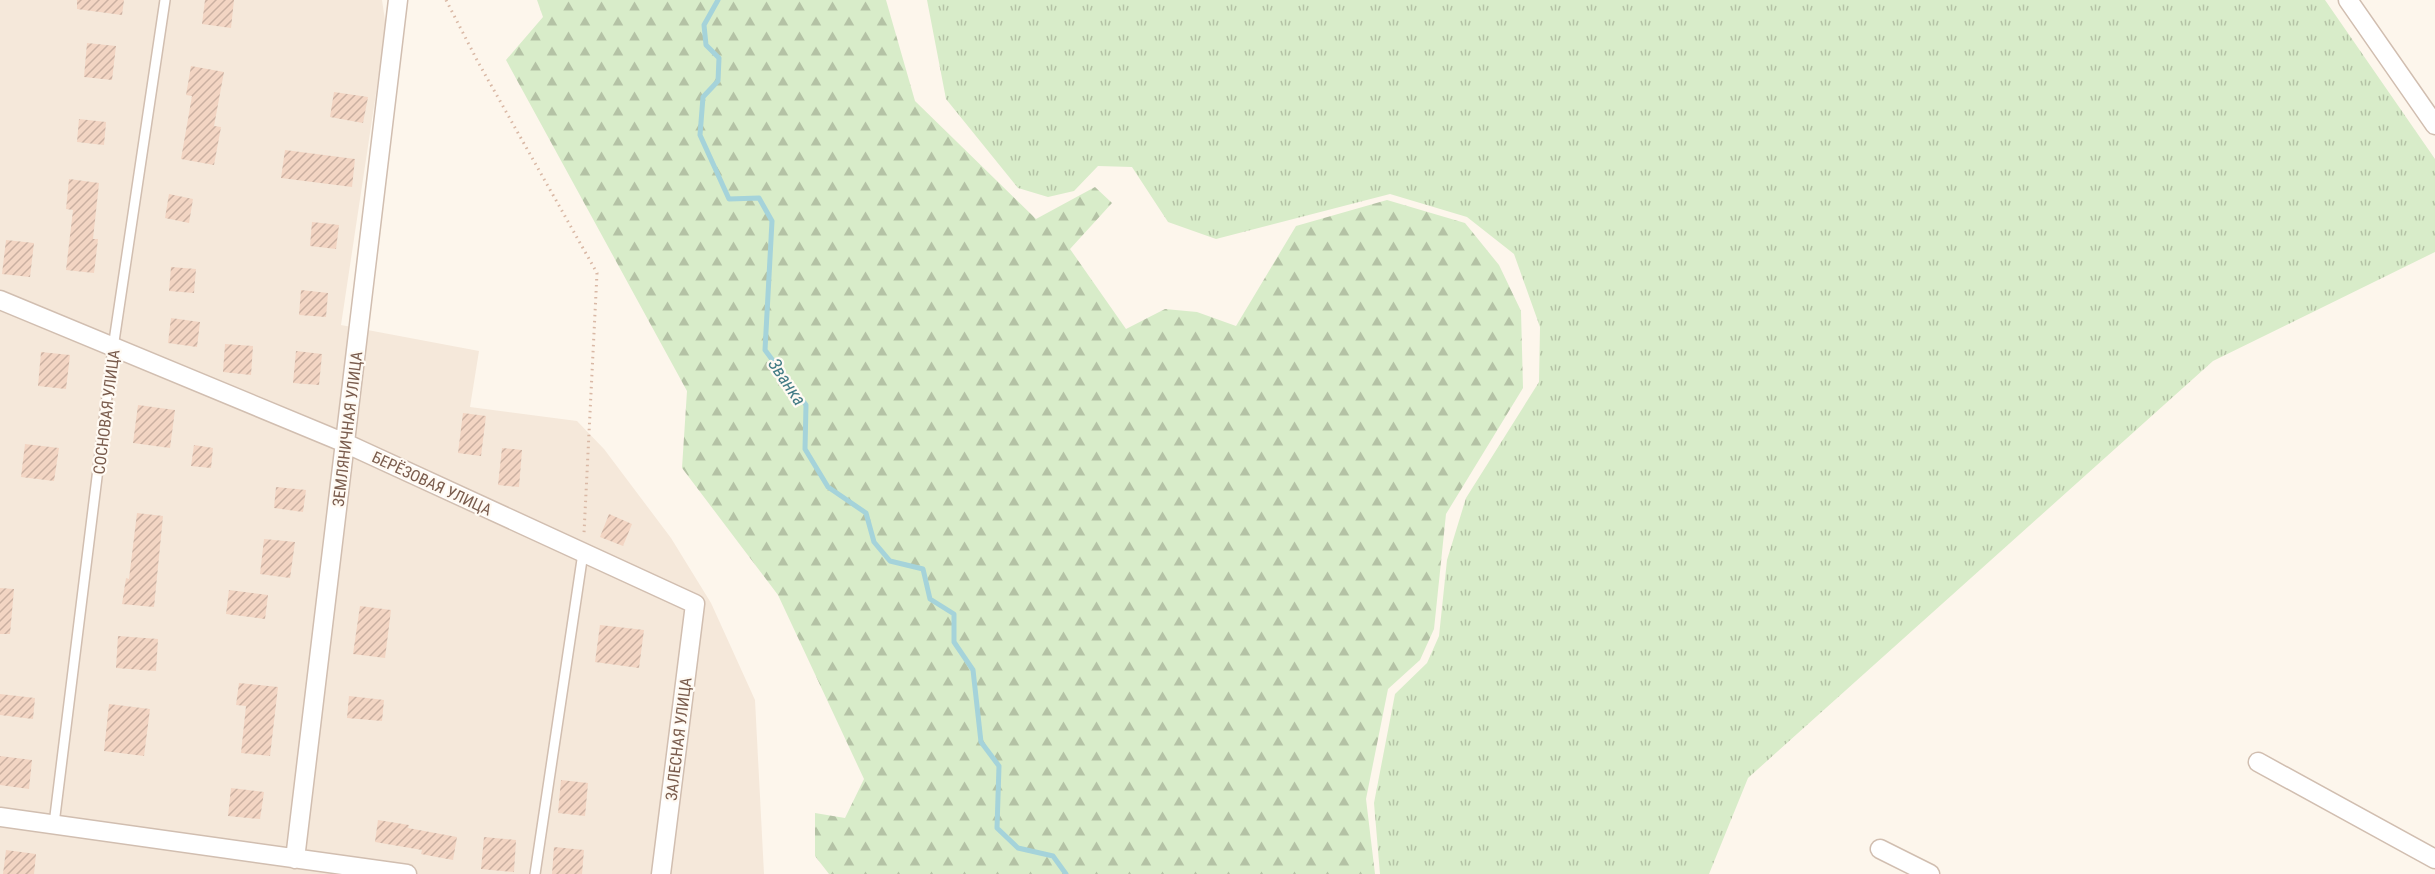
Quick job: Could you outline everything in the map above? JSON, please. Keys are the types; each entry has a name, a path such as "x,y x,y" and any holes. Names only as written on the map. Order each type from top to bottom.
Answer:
{"street":[{"name":"ЗЕМЛЯНИЧНАЯ УЛИЦА","path":"295,859 398,0"},
{"path":"2348,0 2435,125"},
{"name":"БЕРЁЗОВАЯ УЛИЦА","path":"0,300 345,443 696,604"},
{"name":"ЗАЛЕСНАЯ УЛИЦА","path":"661,874 696,604"},
{"path":"2258,762 2435,860"},
{"path":"0,817 406,874"},
{"path":"1880,849 1930,874"}],"lane":[{"name":"СОСНОВАЯ УЛИЦА","path":"54,825 113,348 165,0"},
{"path":"536,874 583,553"}],"path":[{"path":"446,0 478,62 597,273 583,553"}],"shaded area":[{"path":"0,0 382,0 386,27 341,325 479,351 470,407 577,421 604,449 671,538 711,603 755,700 764,874 0,874"}],"green space":[{"path":"537,0 886,0 915,101 1036,219 1095,187 1112,203 1070,249 1126,329 1165,309 1197,312 1236,326 1296,226 1387,200 1465,223 1499,265 1521,311 1523,388 1446,514 1434,629 1420,660 1388,689 1366,799 1375,874 829,874 815,856 815,813 845,818 864,779 778,595 682,468 687,391 506,60 543,17"},
{"path":"927,0 2325,0 2435,159 2435,252 2213,361 1748,778 1709,874 1380,874 1374,803 1395,694 1427,663 1439,636 1447,560 1466,498 1539,382 1540,327 1514,254 1467,217 1390,194 1216,239 1168,222 1132,167 1098,166 1074,191 1048,197 1018,188 946,99"}],"building":[{"path":"77,0 124,0 122,15 77,9"},
{"path":"205,0 234,0 231,28 202,24"},
{"path":"87,43 116,46 112,80 84,77"},
{"path":"191,66 224,72 214,126 221,127 214,165 181,159 192,96 186,95"},
{"path":"334,92 368,97 363,123 330,117"},
{"path":"79,119 106,122 104,145 77,142"},
{"path":"285,150 355,159 352,187 281,178"},
{"path":"69,179 99,183 93,239 98,239 94,273 66,270 73,210 66,209"},
{"path":"169,194 193,199 189,223 165,218"},
{"path":"312,222 339,225 336,249 310,246"},
{"path":"6,240 34,243 30,277 2,274"},
{"path":"171,267 196,269 194,293 169,291"},
{"path":"301,290 328,293 326,317 299,315"},
{"path":"171,318 200,322 197,347 168,343"},
{"path":"225,344 253,346 251,375 223,372"},
{"path":"296,351 322,354 319,385 293,383"},
{"path":"41,352 70,355 66,389 38,386"},
{"path":"138,405 175,410 170,448 133,443"},
{"path":"463,413 486,416 481,456 458,453"},
{"path":"25,444 59,448 54,481 21,477"},
{"path":"194,445 213,448 211,468 191,466"},
{"path":"502,448 522,450 519,487 498,485"},
{"path":"276,487 306,490 303,512 274,508"},
{"path":"137,513 163,516 154,607 122,604 126,578 129,579"},
{"path":"609,514 632,524 623,546 600,537"},
{"path":"264,539 295,542 290,578 260,574"},
{"path":"0,588 14,589 10,634 0,634"},
{"path":"229,590 268,595 265,619 226,614"},
{"path":"360,606 391,610 385,658 353,654"},
{"path":"600,625 644,630 639,668 595,662"},
{"path":"118,636 158,639 156,671 116,668"},
{"path":"239,683 278,687 270,756 241,753 246,706 236,705"},
{"path":"0,694 35,698 33,719 0,715"},
{"path":"349,696 384,700 382,721 347,718"},
{"path":"109,704 150,709 144,756 104,751"},
{"path":"0,756 32,760 29,789 0,785"},
{"path":"561,780 588,783 585,816 558,813"},
{"path":"231,788 264,792 260,819 228,816"},
{"path":"378,820 457,837 453,860 421,854 422,850 375,842"},
{"path":"484,837 516,840 514,872 481,869"},
{"path":"554,847 584,850 582,874 552,874"},
{"path":"6,850 36,854 34,874 3,874"}],"waterway":[{"name":"Званка","path":"718,0 704,25 706,45 719,58 718,81 703,97 700,135 729,199 759,198 772,221 765,350 806,405 805,449 828,487 866,513 874,542 890,561 923,569 930,599 954,614 954,642 973,670 981,742 999,766 997,828 1018,848 1053,856 1066,874"}]}
